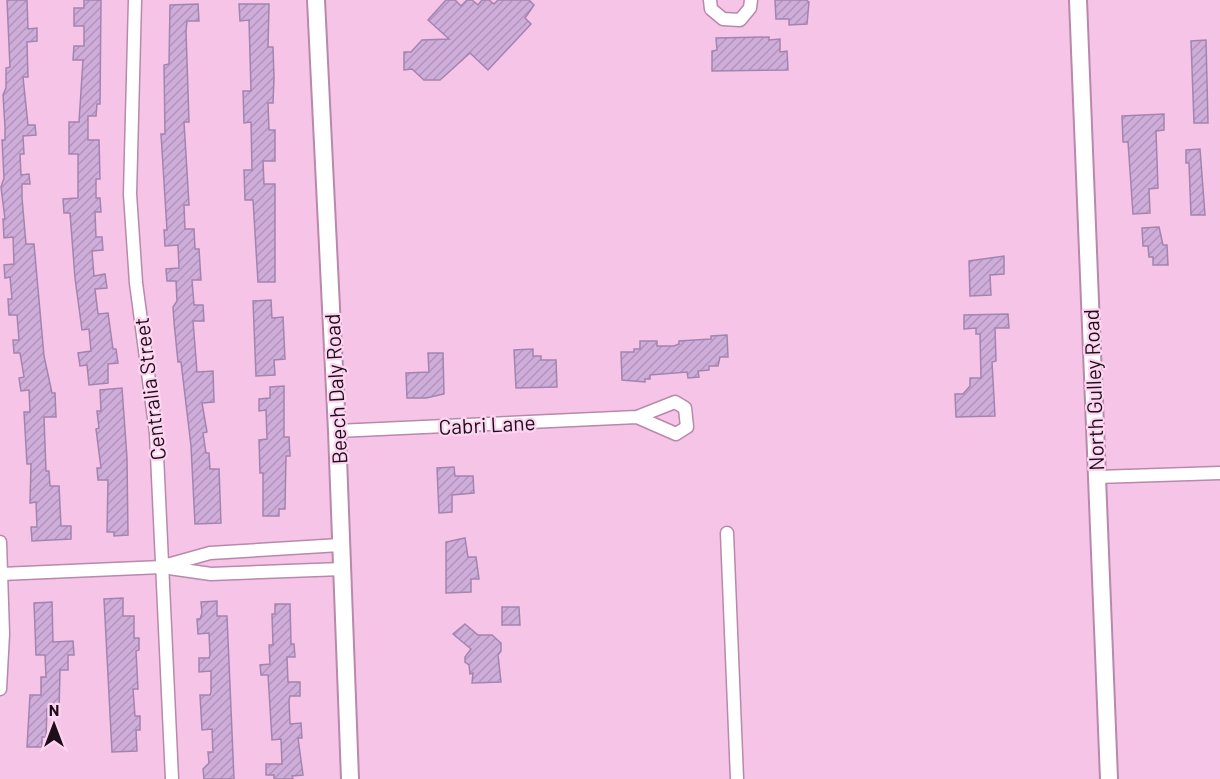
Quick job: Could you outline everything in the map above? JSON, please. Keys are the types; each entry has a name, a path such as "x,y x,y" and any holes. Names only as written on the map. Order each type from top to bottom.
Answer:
{"main road":[{"name":"Beech Daly Road","path":"316,0 337,431 350,779"},
{"name":"North Gulley Road","path":"1078,0 1109,779"}],"street":[{"name":"Centralia Street","path":"135,0 130,194 136,283 156,433 172,779"},
{"path":"710,0 711,9 723,19 740,20 750,8 751,0"},
{"name":"Cabri Lane","path":"337,431 637,417"},
{"path":"1097,477 1220,473"},
{"path":"727,533 737,779"},
{"path":"0,542 3,634 0,689"},
{"path":"162,567 210,553 340,545"},
{"path":"1,574 162,567 211,574 342,569"}],"building":[{"path":"7,0 27,0 28,29 37,28 37,41 27,42 28,77 23,77 28,125 35,125 36,135 23,136 24,154 20,154 21,175 29,174 30,184 22,184 22,198 26,244 34,244 44,356 52,393 55,393 56,417 44,417 46,471 49,471 50,486 59,486 61,526 71,526 71,539 32,541 31,527 37,527 36,502 30,503 31,464 27,464 24,412 30,412 29,390 21,391 19,378 24,377 20,353 14,353 13,340 19,340 17,315 9,315 8,299 12,299 10,277 5,278 4,265 14,264 13,237 4,238 3,219 5,219 1,187 4,178 2,140 5,140 3,95 6,88 6,68 10,67"},
{"path":"84,0 101,0 100,104 97,104 96,116 88,116 88,140 99,140 100,179 96,179 96,198 100,198 101,212 95,212 96,237 102,237 103,250 92,251 94,276 105,274 107,288 95,289 98,314 108,313 113,349 116,349 118,363 108,364 108,383 89,385 87,365 80,366 78,353 91,351 89,329 82,330 70,213 64,213 63,199 78,198 78,154 69,154 69,122 79,122 83,60 73,60 74,46 84,46 84,26 74,26 74,8 84,8"},
{"path":"446,0 455,0 461,6 467,0 472,0 478,5 482,0 489,0 494,4 498,0 529,0 534,5 525,18 531,24 488,70 470,53 440,80 424,80 412,69 404,70 404,52 411,52 422,40 449,39 428,20"},
{"path":"775,0 806,0 809,2 807,24 789,25 789,19 776,19"},
{"path":"198,4 199,21 187,21 186,31 189,122 184,122 189,205 184,205 185,229 194,229 195,249 199,249 201,280 192,280 194,305 203,305 204,321 193,321 197,372 213,371 214,402 202,403 207,432 203,433 206,453 209,453 210,469 219,469 221,523 195,524 191,446 174,322 173,307 177,301 176,281 167,281 166,269 179,268 178,245 165,246 164,230 167,230 161,134 165,134 164,65 169,64 170,5"},
{"path":"239,4 269,4 268,47 273,47 274,78 273,103 268,103 269,130 275,130 275,161 263,161 264,184 275,184 275,282 258,282 253,200 245,200 244,170 252,170 251,122 244,123 243,91 251,91 249,20 240,21"},
{"path":"769,37 769,40 780,39 780,52 787,51 788,70 712,71 712,51 717,50 716,38"},
{"path":"1206,40 1208,123 1194,123 1191,41"},
{"path":"1164,114 1164,130 1156,131 1158,188 1149,189 1150,213 1133,214 1128,142 1123,142 1122,116"},
{"path":"1200,149 1205,215 1191,215 1189,163 1186,163 1186,150"},
{"path":"1159,227 1163,245 1167,245 1168,265 1153,265 1153,257 1149,257 1148,246 1143,246 1142,228"},
{"path":"1004,256 1004,274 990,275 991,295 970,296 969,261"},
{"path":"271,300 272,318 283,317 285,359 274,360 275,375 256,376 253,301"},
{"path":"1008,314 1009,328 995,328 996,361 992,362 995,416 956,417 955,394 963,394 970,386 970,378 981,378 980,334 976,334 976,328 964,329 964,315"},
{"path":"727,335 728,357 720,357 718,366 709,366 709,370 698,371 699,377 688,378 687,372 650,375 650,379 645,379 645,382 622,380 621,352 634,352 634,349 640,349 640,341 657,341 657,346 674,346 679,344 679,341 711,339 711,336"},
{"path":"533,349 533,356 541,356 541,360 556,360 557,387 516,388 514,350"},
{"path":"428,353 443,353 444,394 426,398 407,398 406,373 429,372"},
{"path":"284,386 284,437 289,437 290,456 286,456 285,509 279,509 279,516 263,516 263,473 260,473 259,440 267,439 266,410 259,411 259,399 270,398 270,387"},
{"path":"122,388 127,458 128,535 114,536 114,532 107,532 108,480 98,480 97,468 101,468 96,429 99,428 97,411 101,411 100,390"},
{"path":"454,467 455,476 473,476 474,493 452,495 452,512 439,513 437,468"},
{"path":"465,538 468,557 476,557 479,579 471,579 471,592 446,593 446,542"},
{"path":"123,598 123,616 134,616 134,638 139,638 139,650 136,651 138,689 133,689 135,716 140,716 140,730 136,730 137,751 112,752 104,599"},
{"path":"217,601 217,616 227,616 234,779 204,779 203,769 209,763 208,752 213,752 212,729 202,730 200,695 210,695 211,671 199,672 199,658 209,658 210,655 209,633 198,634 197,619 200,619 202,613 201,602"},
{"path":"52,602 53,642 73,641 74,655 68,655 68,670 60,670 59,710 47,709 46,737 42,737 42,747 27,747 30,695 41,695 41,677 46,677 45,655 36,655 34,603"},
{"path":"275,604 290,604 291,644 294,644 295,657 287,657 288,682 300,682 300,696 290,696 289,700 290,724 301,723 302,738 298,738 303,775 292,776 293,779 274,779 274,775 266,775 266,764 282,764 281,739 272,740 268,675 261,675 260,665 270,664 269,645 273,645 272,614 275,614"},
{"path":"502,607 519,607 520,625 502,625"},
{"path":"465,624 478,635 492,635 501,643 501,651 498,655 501,682 472,683 473,673 470,674 469,665 465,662 465,657 471,649 453,634"}]}
